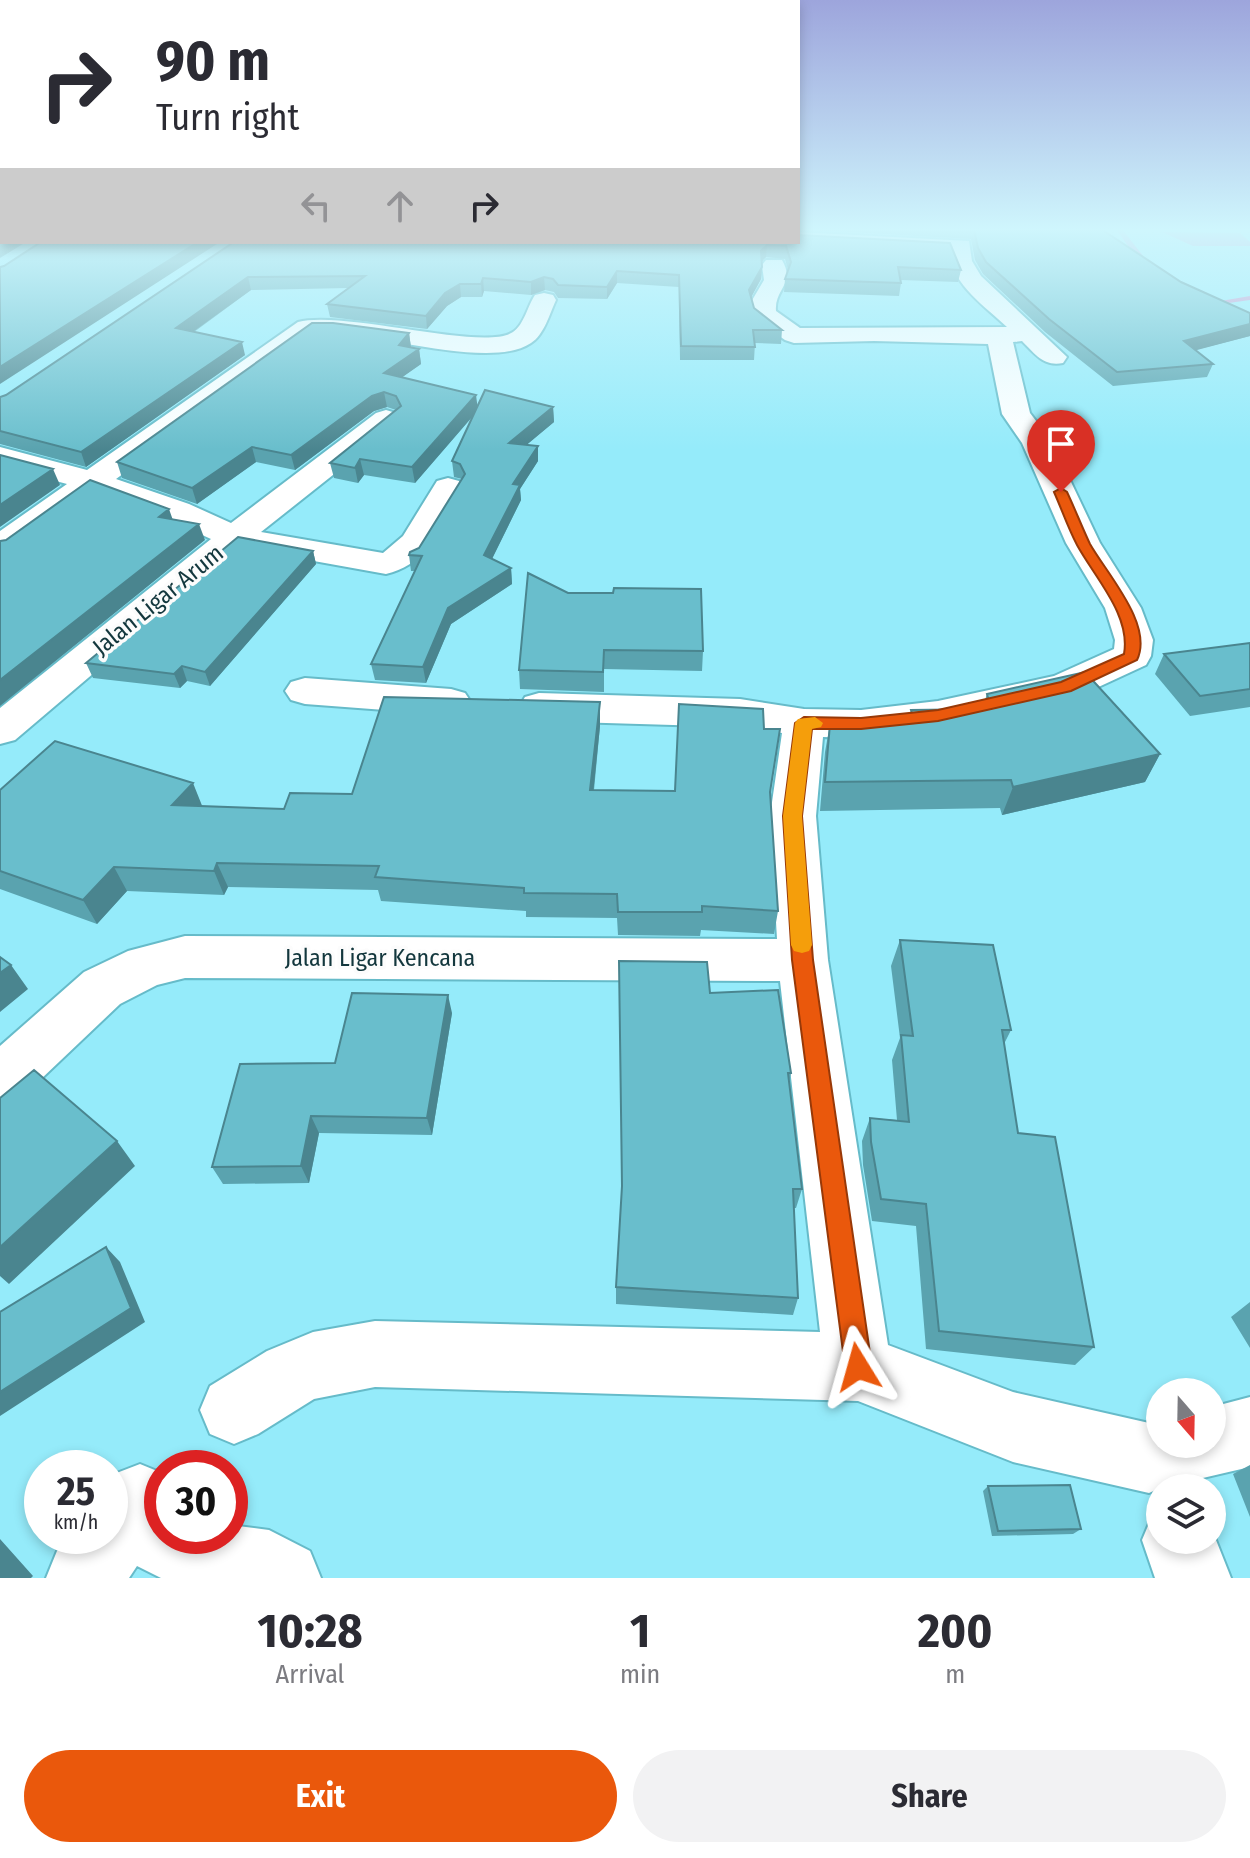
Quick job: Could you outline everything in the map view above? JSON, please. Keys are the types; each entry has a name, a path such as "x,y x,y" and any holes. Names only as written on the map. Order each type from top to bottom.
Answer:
{"street":[{"path":"0,547 307,327 324,325 441,340 506,344 525,335 543,303"},
{"path":"763,303 764,314 794,335 1014,334"},
{"path":"990,303 1014,334 1054,357"},
{"path":"305,691 506,706 740,713 804,723 861,724 938,715 1065,687 1132,656 1134,640 1123,608 1083,543 1037,442 1016,414 1014,334"},
{"path":"234,537 386,419"},
{"name":"Jalan Ligar Arum","path":"0,456 92,481 185,512 234,537 0,730"},
{"path":"234,537 386,564 396,562 407,555 448,488"},
{"path":"804,723 793,816 803,960 858,1367"},
{"name":"Jalan Ligar Kencana","path":"0,1081 102,988 146,966 185,957 803,960"},
{"path":"234,1410 291,1375 313,1366 375,1354 858,1367 1013,1427 1146,1452"},
{"path":"1226,1441 1250,1432"},
{"path":"84,1578 140,1500 157,1537 203,1559 269,1568 283,1578"},
{"path":"1184,1554 1193,1578"}],"building":[{"path":"0,303 102,303 0,367"},
{"path":"144,303 212,303 176,328 242,342 81,452 0,431 0,397"},
{"path":"329,303 437,303 426,316"},
{"path":"680,303 753,303 754,308 782,330 753,330 755,347 681,346"},
{"path":"1031,303 1227,303 1250,313 1250,324 1184,341 1213,364 1117,372"},
{"path":"312,323 409,333 399,345 419,349 384,373 476,395 412,467 360,459 355,468 330,463 401,406 396,396 384,392 372,396 291,455 252,447 192,488 117,462"},
{"path":"485,390 553,407 509,443 538,446 513,484 520,485 484,555 511,568 448,608 423,667 371,664 422,556 409,555 410,552 419,548 465,474 460,464 452,461"},
{"path":"0,455 53,469 0,505"},
{"path":"90,480 169,509 159,517 199,524 0,680 0,541 6,540"},
{"path":"238,537 313,551 205,672 182,666 174,674 86,663"},
{"path":"528,573 568,593 613,593 614,588 701,589 703,651 604,650 603,672 519,670"},
{"path":"1250,643 1250,689 1200,696 1164,654"},
{"path":"1085,672 1160,754 1013,787 1011,780 825,782 830,724 915,723 911,710 991,709 987,694"},
{"path":"384,697 600,702 590,790 675,791 679,704 763,709 764,729 780,729 770,792 778,911 702,906 702,912 618,912 617,894 524,893 524,888 375,877 379,866 217,863 214,871 114,867 83,900 0,871 0,790 55,741 193,783 172,805 284,809 290,793 352,794"},
{"path":"900,940 993,945 1011,1030 1002,1030 1018,1133 1055,1137 1094,1347 939,1331 926,1204 881,1199 871,1142 870,1118 909,1122 901,1035 913,1036"},
{"path":"0,957 11,965 0,973"},
{"path":"619,961 707,962 710,993 778,990 791,1073 788,1073 802,1189 793,1189 798,1298 616,1287 622,1186"},
{"path":"352,993 448,995 427,1118 311,1116 301,1166 212,1167 240,1064 335,1063"},
{"path":"34,1070 117,1141 0,1247 0,1098"},
{"path":"106,1247 131,1308 0,1392 0,1312"},
{"path":"1070,1485 1081,1529 998,1531 988,1486"}],"waterway":[{"path":"1207,304 1217,303"}],"slow traffic":[{"path":"802,945 793,816 804,723 815,723"}],"route":[{"path":"858,1367 803,960 793,816 804,723 861,724 938,715 1065,687 1132,656 1134,640 1123,608 1083,543 1061,492"}]}
